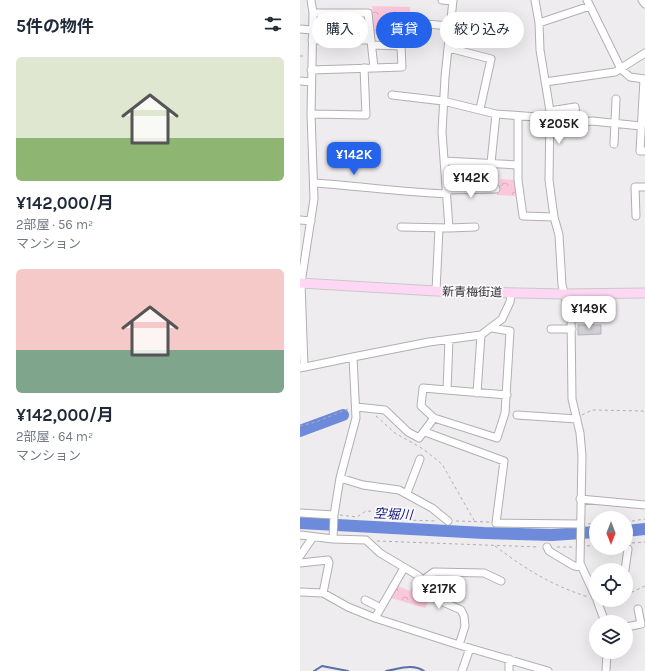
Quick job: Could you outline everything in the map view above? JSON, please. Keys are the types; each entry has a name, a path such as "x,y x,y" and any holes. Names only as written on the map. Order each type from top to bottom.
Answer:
{"main road":[{"name":"新青梅街道","path":"301,283 436,291 564,294 645,293"}],"street":[{"path":"311,0 313,12"},
{"path":"442,0 453,1 452,12"},
{"path":"535,0 539,23 540,50 550,114 549,180 554,217 559,235 564,294 572,328 572,399 577,419 582,456 579,546 581,567 589,577"},
{"path":"642,0 645,4"},
{"path":"539,23 589,3 622,69 630,77 645,79 640,151 645,151"},
{"path":"368,13 374,68"},
{"path":"300,29 312,30"},
{"path":"312,40 310,114 314,183 311,220 301,283 302,368 429,342 481,336 502,319 510,302 511,293"},
{"path":"310,70 402,68 401,46 368,42"},
{"path":"449,228 444,161 443,100 448,48 490,59 480,109"},
{"path":"545,82 607,74 622,69 645,53"},
{"path":"310,114 366,115 364,68"},
{"path":"300,81 311,82"},
{"path":"392,95 443,100 496,114 518,116 550,114 575,107 578,123"},
{"path":"614,144 616,99"},
{"path":"491,163 496,114"},
{"path":"518,116 517,165 523,216 554,217"},
{"path":"550,127 592,121 642,126"},
{"path":"444,161 517,165"},
{"path":"314,183 366,186 391,191 446,192 496,189"},
{"path":"636,216 635,187 645,187"},
{"path":"300,220 311,220"},
{"path":"401,227 475,227"},
{"path":"436,291 439,228"},
{"path":"492,328 510,331 507,395 505,413 496,438 434,418 421,406 423,388 507,395"},
{"path":"551,329 572,328"},
{"path":"477,393 481,336"},
{"path":"447,390 449,340"},
{"path":"333,537 334,516 340,478 356,418 353,358"},
{"path":"356,408 385,410 408,432 419,438 434,418"},
{"path":"517,415 577,419"},
{"path":"425,432 504,461 496,522 580,525"},
{"path":"407,493 420,459"},
{"path":"340,478 363,485 399,490 407,493 441,514 448,521"},
{"path":"580,499 645,504"},
{"path":"300,513 334,516"},
{"path":"300,535 366,540 380,553 423,580 434,598 461,610 464,616 465,626 459,645"},
{"path":"300,556 313,537"},
{"path":"547,547 549,551 574,566 581,567"},
{"path":"300,563 328,560 330,563 323,593"},
{"path":"374,618 404,568"},
{"path":"423,580 434,572 484,573 501,581"},
{"path":"300,592 323,593 348,607 374,618 548,671"},
{"path":"365,600 381,608"},
{"path":"633,626 641,624 638,609"},
{"path":"462,671 470,648"},
{"path":"509,659 509,671"},
{"path":"606,671 607,659"}],"path":[{"path":"300,426 316,422 352,408 356,408"},
{"path":"577,419 592,410 643,411 644,414"},
{"path":"334,516 357,517 366,511 395,512 406,520 496,522"},
{"path":"633,521 645,519"},
{"path":"366,540 547,547 579,546"},
{"path":"633,545 645,542"},
{"path":"494,545 539,577 565,589 589,597"},
{"path":"633,592 645,586"}],"green space":[{"path":"372,6 410,7 410,12 376,12 376,34 374,34"},
{"path":"501,179 515,180 517,196 497,195"},
{"path":"415,581 419,583 429,600 425,608 391,598 398,586 410,591"}],"building":[{"path":"578,325 601,325 601,334 578,335"}],"waterway":[{"name":"空堀川","path":"300,431 343,415"},
{"name":"空堀川","path":"300,523 484,533 552,535 589,532"},
{"name":"空堀川","path":"633,530 645,529"},
{"path":"314,671 322,666 348,671"},
{"path":"386,671 410,667 415,667 424,671"}]}
